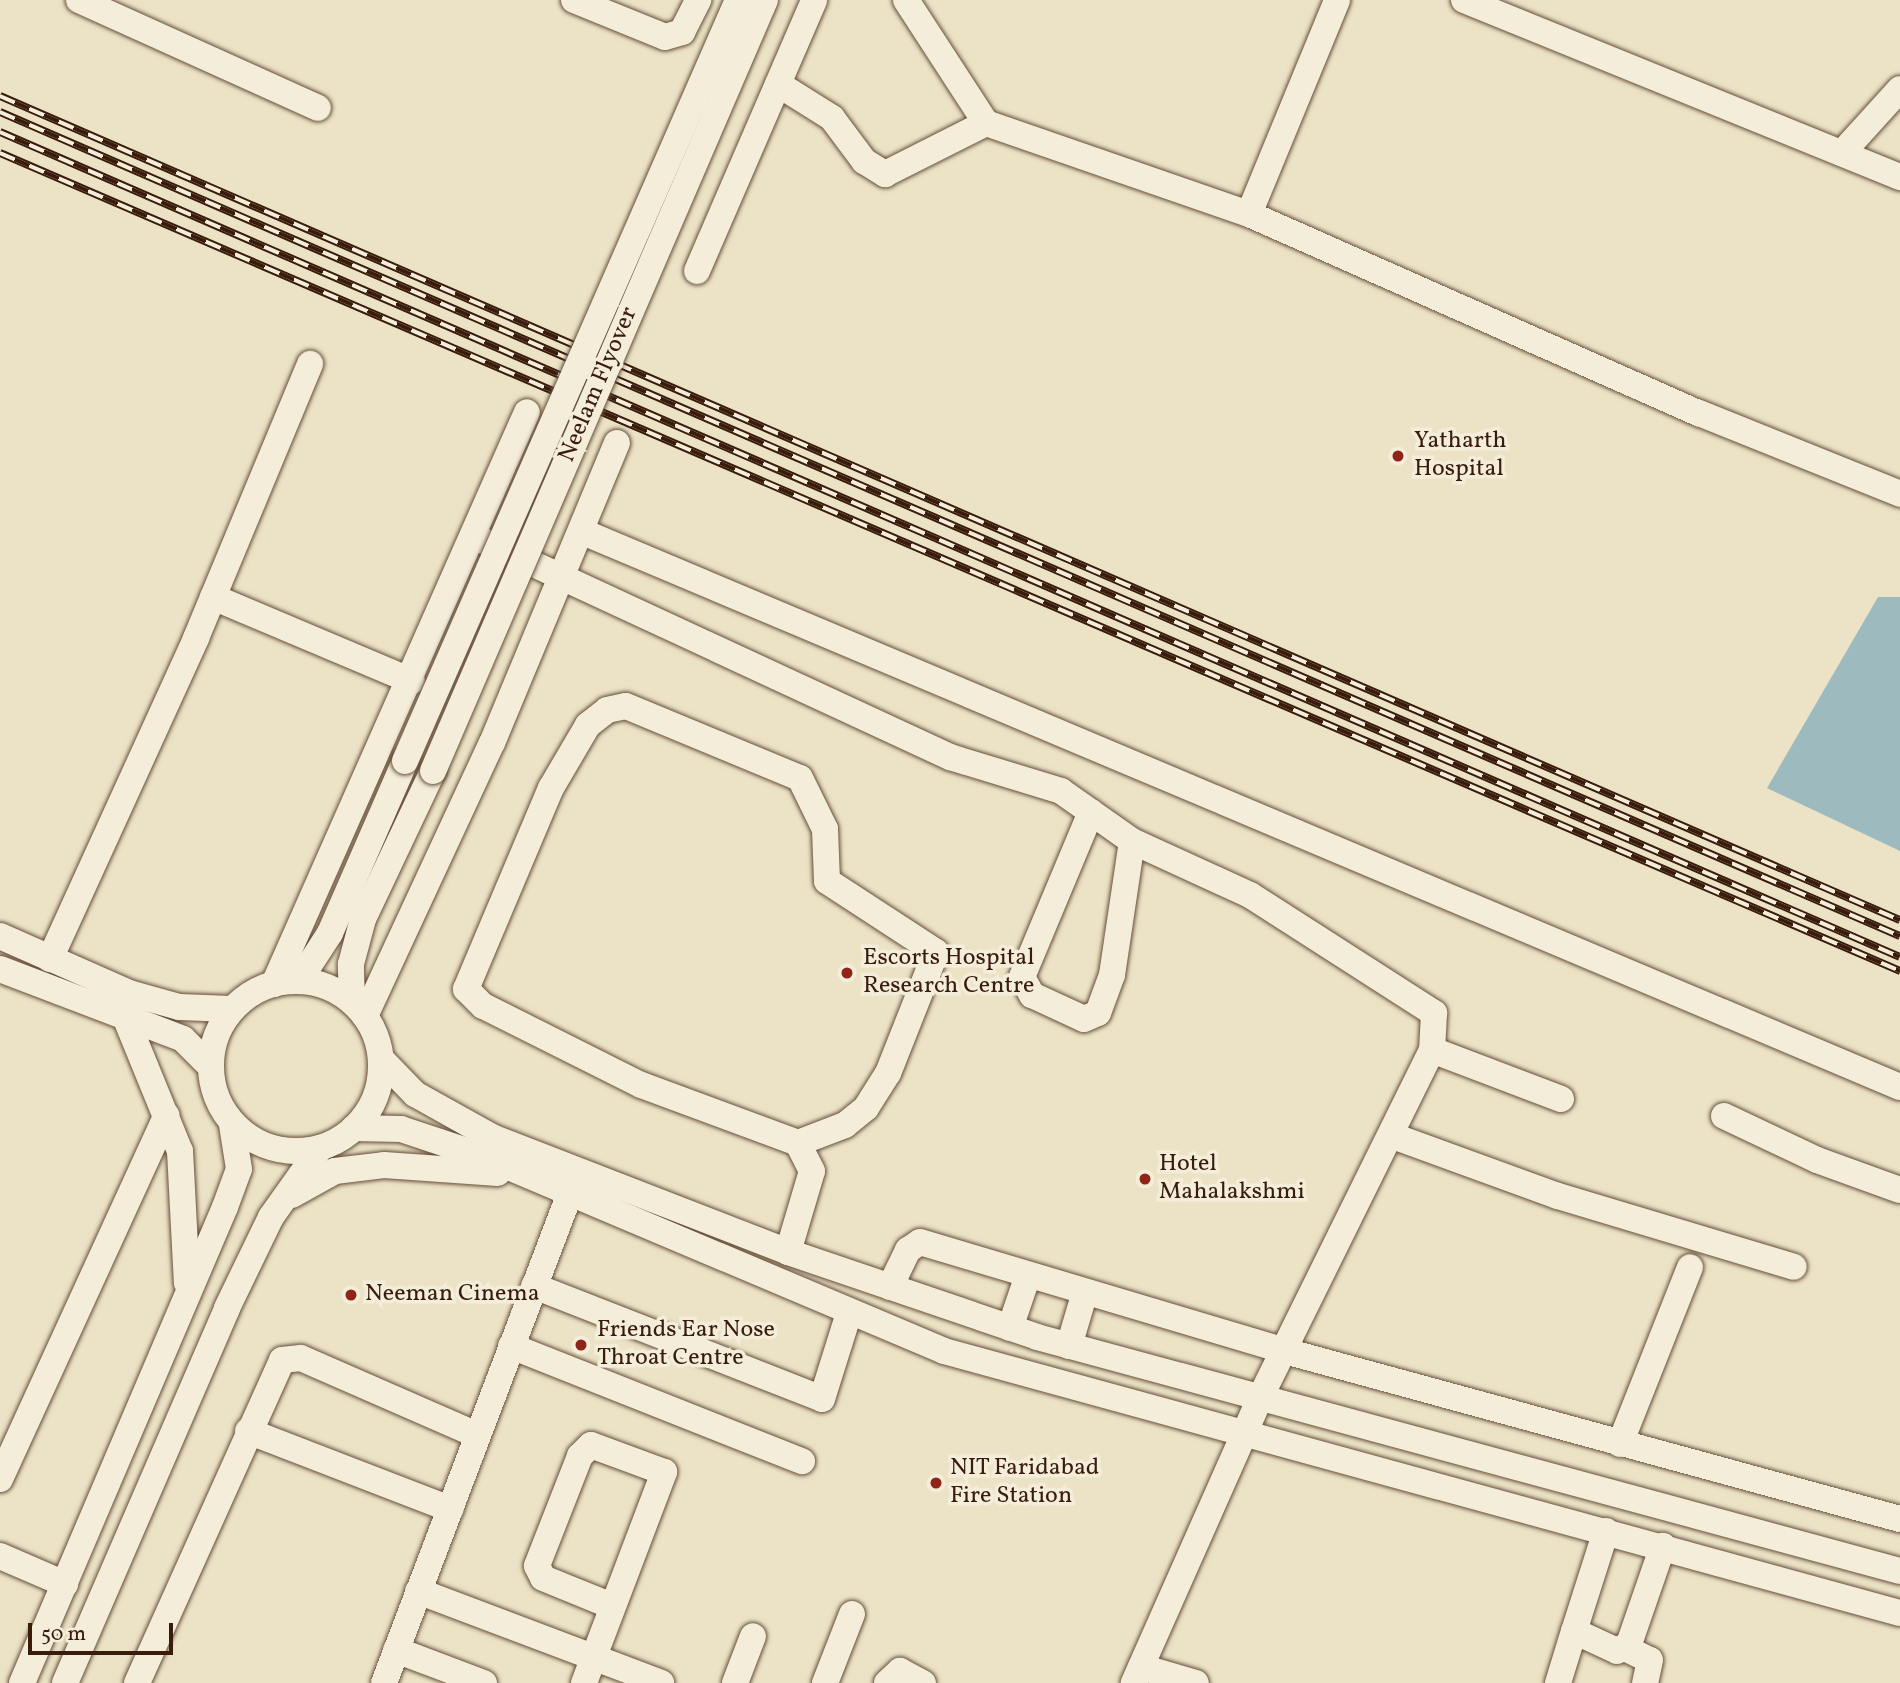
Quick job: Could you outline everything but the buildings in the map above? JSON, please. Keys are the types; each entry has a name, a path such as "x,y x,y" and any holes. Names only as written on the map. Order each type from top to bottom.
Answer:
{"street":[{"path":"79,0 318,108"},
{"path":"574,0 665,37 682,32 698,0"},
{"name":"Neelam Flyover","path":"286,983 330,933 738,0"},
{"name":"Neelam Flyover","path":"358,1008 351,964 363,919 433,771 765,0"},
{"path":"698,271 814,0"},
{"path":"906,0 986,123 1250,214 1699,414 1900,494"},
{"path":"1250,214 1337,0"},
{"path":"1464,0 1900,177"},
{"path":"778,84 832,118 864,161 885,174 903,170 986,123"},
{"path":"1842,153 1900,89"},
{"path":"50,958 213,597 310,364"},
{"path":"0,936 129,993 179,1007 232,1009 286,983 527,412"},
{"path":"358,1008 492,743 559,577 583,532 617,443"},
{"path":"583,532 1900,1087"},
{"path":"473,536 950,757 1061,792 1132,841 1250,895 1434,1013 1432,1051 1393,1136 1260,1398 1138,1675 1196,1683"},
{"path":"213,597 412,681"},
{"path":"788,1252 812,1171 798,1143 641,1085 469,996 471,965 551,788 588,725 607,710 626,706 800,778 825,829 827,880 936,952 888,1073 866,1108 845,1125 798,1143"},
{"path":"1091,812 1022,977 1032,995 1084,1019 1098,1013 1112,975 1132,841"},
{"path":"0,969 183,1039 210,1066"},
{"path":"286,983 358,1008 383,1061 415,1094 492,1137 788,1252 1069,1346 1900,1571"},
{"path":"22,1683 239,1169 232,1125 216,1099 210,1066 215,1038 232,1009"},
{"path":"126,1019 180,1151 187,1296"},
{"path":"1432,1051 1561,1099"},
{"path":"232,1125 261,1145 289,1153 320,1148 354,1128 376,1098 383,1061"},
{"path":"0,1479 167,1115"},
{"path":"1724,1116 1816,1160 1900,1190"},
{"path":"354,1128 401,1129 531,1177 944,1351 1246,1431 1900,1613"},
{"path":"1393,1136 1558,1196 1794,1266"},
{"path":"65,1683 227,1308 281,1203 320,1148"},
{"path":"281,1203 335,1171 384,1164 531,1177"},
{"path":"384,1683 570,1194"},
{"path":"897,1332 900,1290 908,1250 920,1242 1285,1351 1900,1519"},
{"path":"1620,1444 1690,1267"},
{"path":"1010,1328 1028,1275"},
{"path":"534,1286 822,1399 849,1312"},
{"path":"1069,1346 1085,1292"},
{"path":"511,1346 802,1461"},
{"path":"137,1683 275,1370 290,1357 477,1435"},
{"path":"248,1431 450,1509"},
{"path":"584,1683 664,1472 591,1445 580,1456 537,1566 543,1578 612,1606"},
{"path":"1558,1683 1605,1531"},
{"path":"1626,1649 1663,1546"},
{"path":"0,1556 65,1584"},
{"path":"418,1591 661,1683"},
{"path":"825,1683 852,1614"},
{"path":"1574,1631 1587,1642 1626,1649 1650,1660 1645,1683"},
{"path":"735,1683 753,1636"},
{"path":"396,1650 484,1683"},
{"path":"887,1683 901,1671 923,1683"}],"water":[{"path":"1878,597 1900,597 1900,851 1767,788"}],"railway":[{"path":"0,96 1900,920"},
{"path":"0,112 1900,936"},
{"path":"0,132 1900,957"},
{"path":"0,153 1900,971"}],"place":[{"name":"Yatharth Hospital","path":"1398,456"},
{"name":"Escorts Hospital Research Centre","path":"847,973"},
{"name":"Hotel Mahalakshmi","path":"1145,1179"},
{"name":"Neeman Cinema","path":"351,1295"},
{"name":"Friends Ear Nose Throat Centre","path":"581,1345"},
{"name":"NIT Faridabad Fire Station","path":"936,1483"}]}
